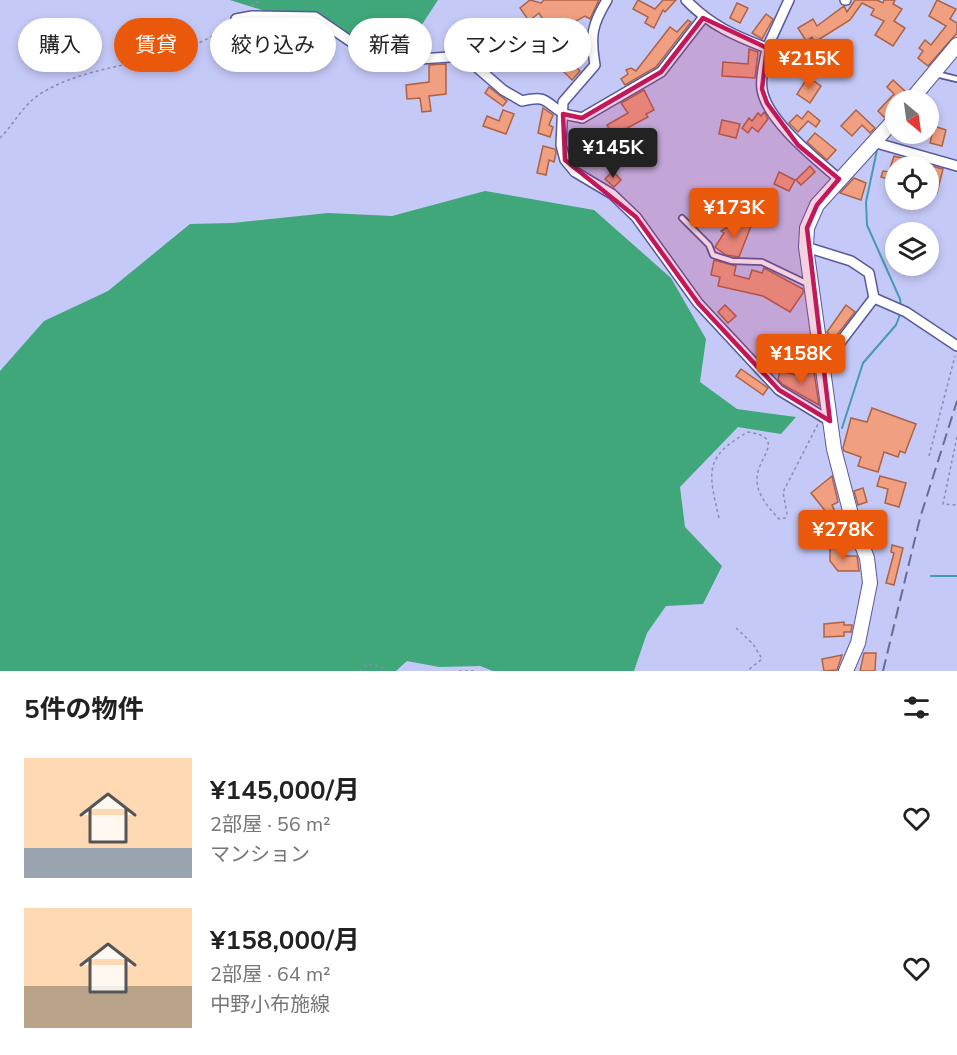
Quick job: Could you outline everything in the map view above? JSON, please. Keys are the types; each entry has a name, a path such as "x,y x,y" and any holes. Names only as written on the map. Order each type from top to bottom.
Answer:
{"main road":[{"path":"921,90 936,74 957,45"},
{"path":"846,671 858,643 870,583 867,558 847,500 825,419 822,366 806,247 807,228 818,205 885,129"}],"street":[{"path":"607,0 594,23 591,44 595,65 563,102 561,145 565,160 575,172 612,194 636,217 698,303 779,390 825,419"},
{"path":"686,0 703,18 725,32 767,48"},
{"path":"789,0 767,48 762,89 767,103 798,145 839,179"},
{"path":"241,18 252,16 316,18"},
{"path":"336,31 363,50 420,59 464,56 503,90 522,101 535,98 550,102 563,114 582,118 661,72 703,18"},
{"path":"873,142 957,166"},
{"path":"806,247 851,261 869,273 874,298 822,366"},
{"path":"874,298 906,312 957,347"}],"lane":[{"path":"936,74 957,79"},
{"path":"682,218 710,245 713,255 732,261 762,262 812,286"}],"path":[{"path":"250,6 261,0"},
{"path":"0,138 23,109 42,93 74,78 187,49 210,38"},
{"path":"929,456 957,347"},
{"path":"719,518 712,483 713,465 718,451 748,432 762,434 767,438 769,445 757,478 763,501 779,519 784,518 788,514 783,492 825,419"},
{"path":"957,436 943,504 957,505"},
{"path":"736,628 753,644 762,659 747,671"},
{"path":"360,671 368,664 382,667 384,671"},
{"path":"459,671 474,671"}],"highlighted area":[{"path":"703,18 767,48 762,89 767,103 798,145 839,179 817,205 807,228 830,421 779,390 698,303 636,217 565,160 563,114 582,118 661,72"}],"green space":[{"path":"230,0 438,0 426,18 348,18 348,37 336,34 336,18 287,18"},
{"path":"485,191 594,210 671,278 706,339 700,382 737,409 796,417 781,434 738,427 680,487 685,527 722,566 703,604 666,606 647,633 634,671 493,671 480,666 439,667 407,661 396,671 0,671 0,371 44,321 108,291 190,224 232,223 328,213 392,216"}],"building":[{"path":"530,0 541,3 544,0 599,0 590,18 585,16 581,18 542,18 539,13 533,18 527,18 520,8"},
{"path":"638,0 655,9 663,0 676,0 665,12 663,10 654,28 645,23 648,17 633,9"},
{"path":"855,0 877,0 883,3 884,0 895,0 893,4 902,9 894,21 905,28 893,46 875,35 884,21 871,15 874,9 862,3 850,20 815,42 812,37 806,41 798,28 813,19 817,26 844,6 847,12"},
{"path":"937,0 956,9 950,19 957,23 957,33 928,66 918,58 923,51 919,48 925,40 931,45 946,26 929,16"},
{"path":"737,3 748,8 740,23 730,18"},
{"path":"766,14 773,19 762,39 752,33"},
{"path":"688,20 691,22 656,67 625,85 621,79 628,74 626,70 631,68 636,71 670,27 677,32"},
{"path":"749,49 758,52 755,78 722,76 723,62 748,64"},
{"path":"444,64 446,94 429,96 431,111 422,112 420,98 407,99 406,85 429,82 432,65"},
{"path":"564,72 579,72 572,80"},
{"path":"808,77 821,86 810,103 797,94"},
{"path":"893,80 904,90 890,90 887,87"},
{"path":"489,87 507,101 503,106 485,93"},
{"path":"644,90 654,110 646,114 648,117 614,135 622,144 611,154 608,151 597,164 593,160 589,165 583,159 611,132 607,125 628,113 621,103"},
{"path":"885,104 885,116 878,111"},
{"path":"543,108 553,115 549,125 553,127 550,137 538,133"},
{"path":"503,110 514,114 506,134 483,126 487,116 499,121"},
{"path":"856,110 875,128 870,133 862,125 852,136 841,126"},
{"path":"808,111 820,121 816,127 808,121 798,132 789,123 797,115 802,119"},
{"path":"764,112 768,119 758,132 752,127 748,133 742,128 749,118 752,121 758,113 761,116"},
{"path":"722,120 740,124 736,138 719,134"},
{"path":"939,128 946,130 942,146 934,144 939,144"},
{"path":"815,133 836,150 827,160 807,142"},
{"path":"543,146 555,149 556,153 554,162 549,160 546,175 537,173"},
{"path":"810,166 815,172 801,185 796,180"},
{"path":"939,168 943,169 939,185"},
{"path":"613,171 621,180 614,187 605,179"},
{"path":"779,172 795,180 789,191 774,184"},
{"path":"854,178 866,183 861,200 840,193"},
{"path":"741,220 751,226 739,257 726,255 715,247 724,233 721,231"},
{"path":"714,260 736,266 734,275 749,279 752,270 762,273 764,268 803,289 803,293 790,312 763,296 718,286 720,277 711,275"},
{"path":"725,305 736,316 728,323 718,312"},
{"path":"846,305 855,312 833,340 827,332"},
{"path":"741,369 768,388 763,395 736,376"},
{"path":"780,371 800,376 800,374 814,372 819,405 782,384 778,379"},
{"path":"872,408 916,424 905,453 900,451 898,457 884,452 878,472 858,466 861,457 844,451 843,448 851,418 867,422"},
{"path":"832,476 838,502 832,505 836,514 830,517 811,493"},
{"path":"880,476 906,483 899,507 885,503 888,489 877,486"},
{"path":"863,488 867,502 858,505 854,491"},
{"path":"892,545 903,548 894,585 886,583 894,553 891,552"},
{"path":"830,547 842,548 842,556 857,556 859,571 838,571 830,561"},
{"path":"844,622 844,625 852,625 851,632 844,632 844,636 824,637 824,624"},
{"path":"864,653 876,653 875,671 860,671"},
{"path":"842,655 837,670 824,671 822,659"}],"waterway":[{"path":"877,150 866,202 867,225 900,299 901,307"},
{"path":"842,428 863,363 896,325 901,312"},
{"path":"931,576 957,576"}],"railway":[{"path":"883,671 920,518 957,401"}]}
